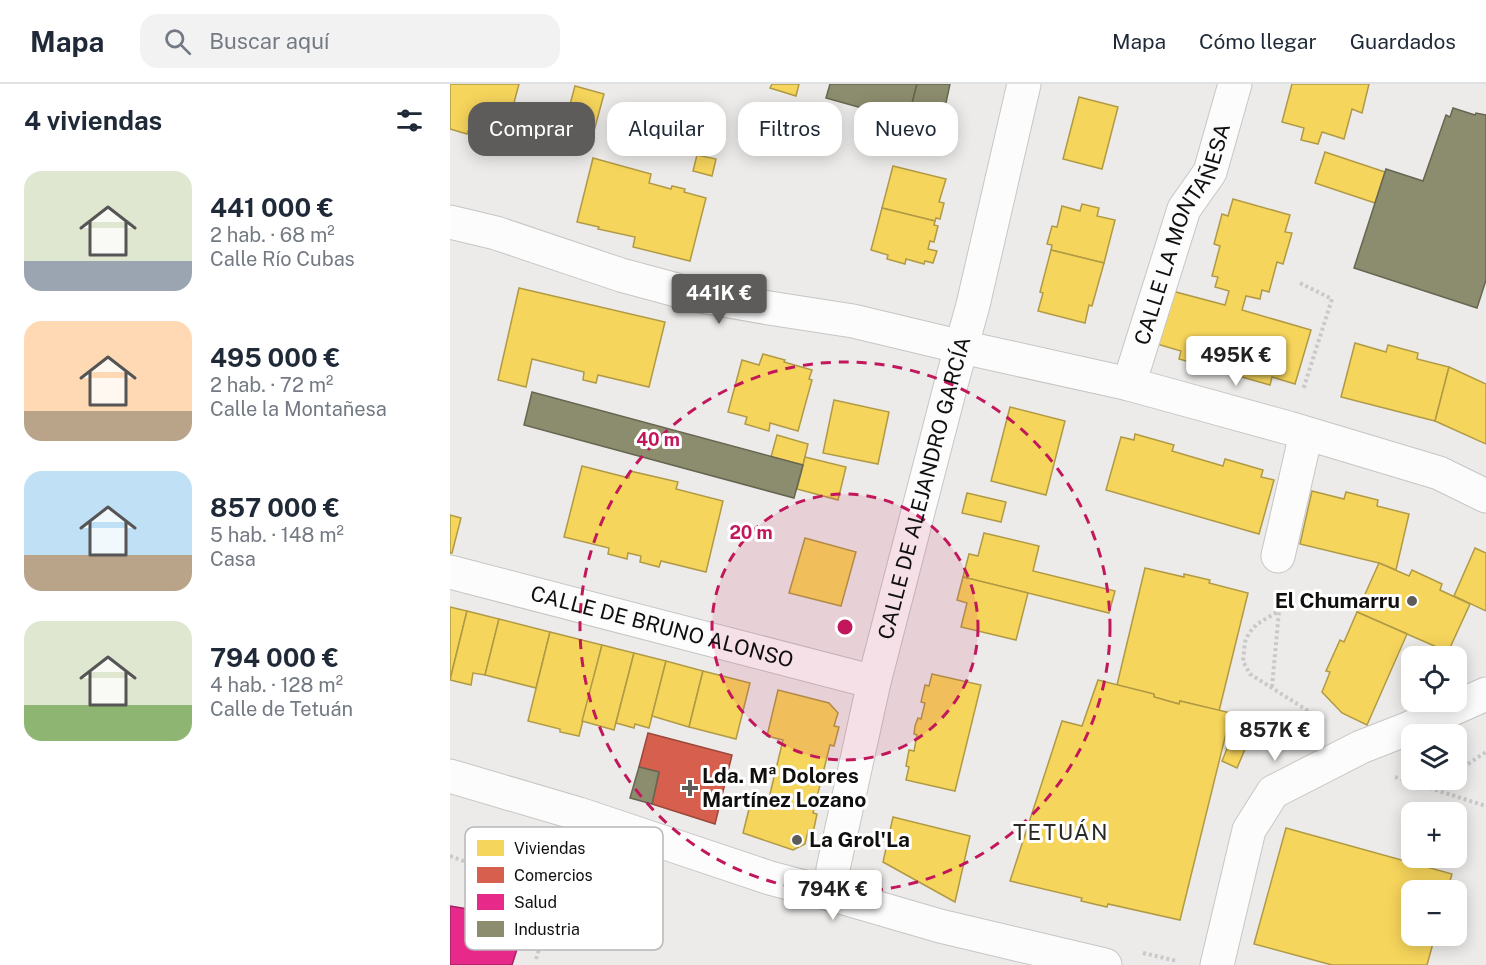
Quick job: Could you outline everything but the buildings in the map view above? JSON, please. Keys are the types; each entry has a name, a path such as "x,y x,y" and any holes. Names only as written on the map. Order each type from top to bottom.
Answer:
{"street":[{"name":"CALLE DE ALEJANDRO GARCÍA","path":"830,894 833,869 874,682 947,399 974,305 1024,84"},
{"name":"CALLE LA MONTAÑESA","path":"1129,384 1184,209 1210,172 1235,84"},
{"path":"450,222 496,233 621,275 695,295 853,321 1129,384 1439,473 1486,496"},
{"path":"1278,556 1306,434"},
{"name":"CALLE DE BRUNO ALONSO","path":"450,572 874,682"},
{"path":"1217,965 1249,830 1273,792 1361,747 1486,693"},
{"path":"450,776 618,827"},
{"path":"663,842 770,878 939,926 1105,965"}],"path":[{"path":"1300,283 1332,299 1305,383"},
{"path":"1272,687 1281,569 1278,556"},
{"path":"1279,611 1257,624 1249,633 1245,642 1243,661 1250,674 1319,718"},
{"path":"1467,764 1486,752"},
{"path":"1340,759 1486,806"},
{"path":"450,856 465,861"},
{"path":"537,959 540,950"}],"place":[{"name":"El Chumarru","path":"1412,601"},
{"name":"Lda. Mª Dolores Martínez Lozano","path":"690,788"},
{"name":"La Grol'La","path":"797,840"}],"district":[{"name":"TETUÁN","path":"1061,832"}]}
